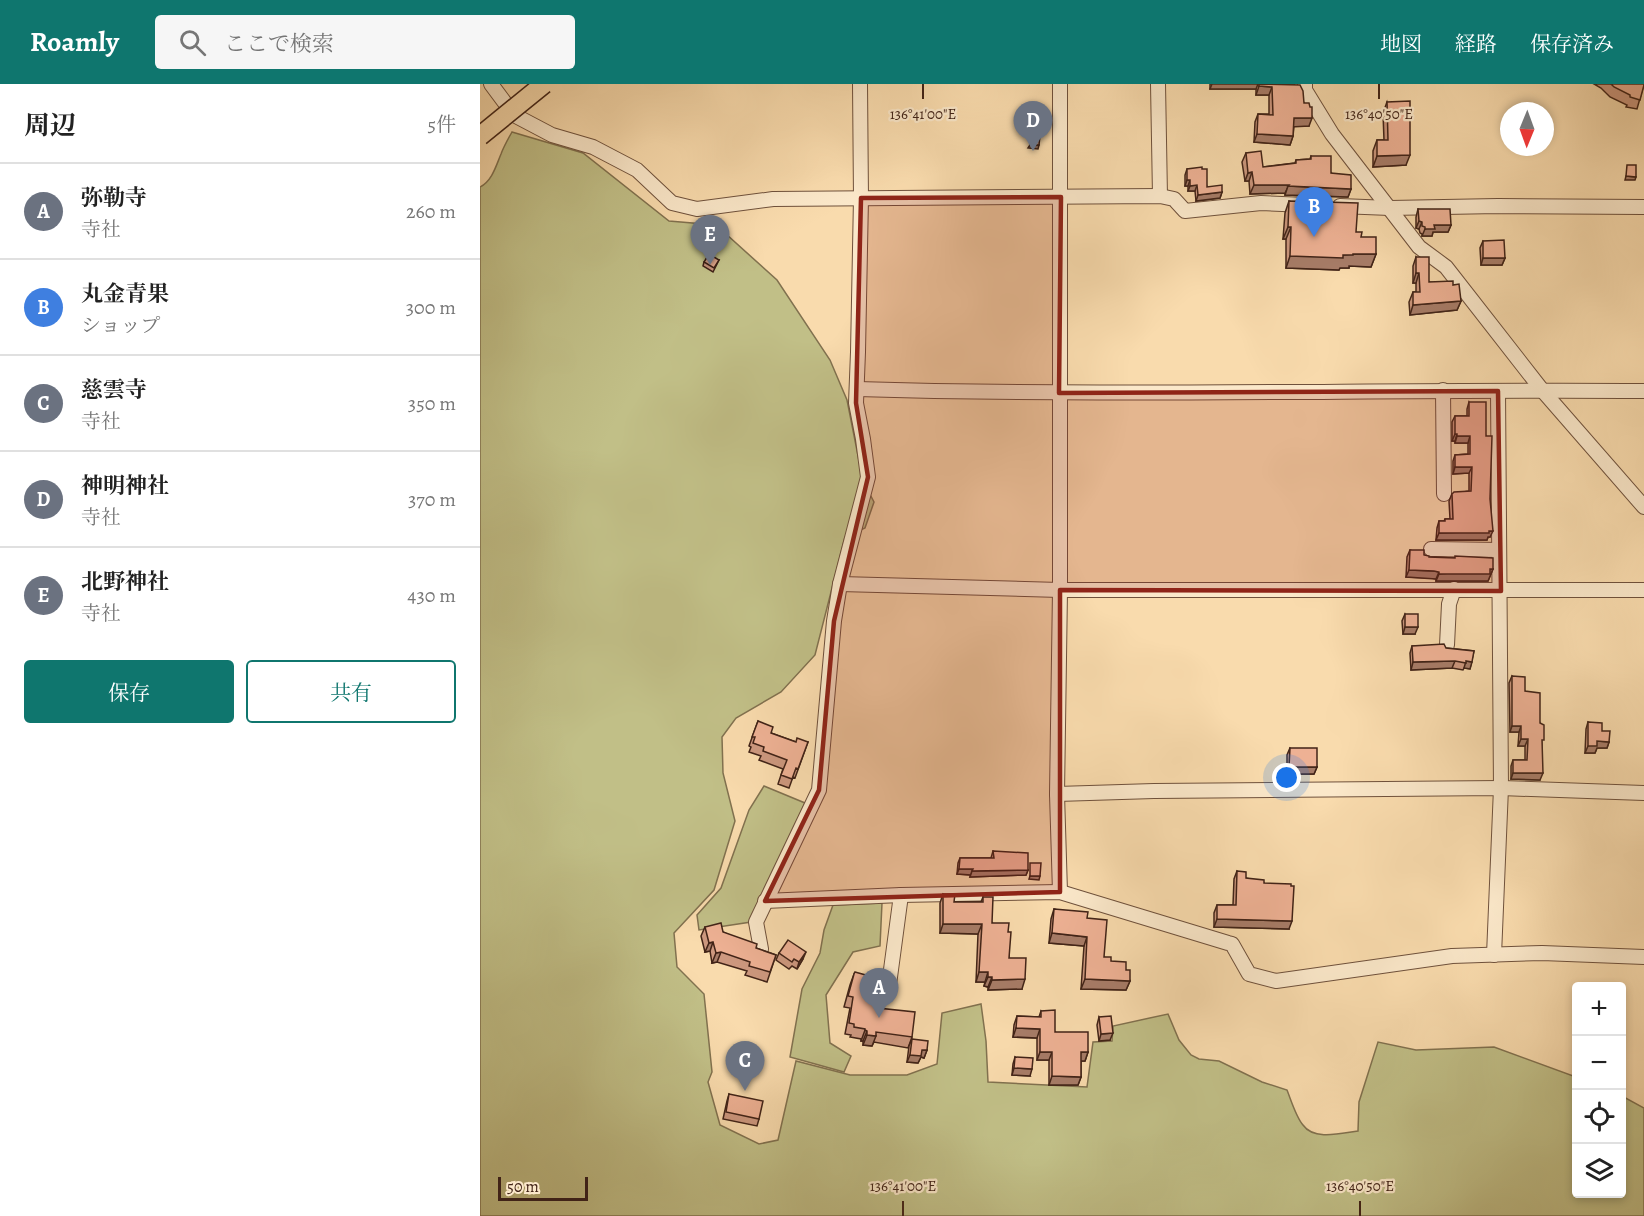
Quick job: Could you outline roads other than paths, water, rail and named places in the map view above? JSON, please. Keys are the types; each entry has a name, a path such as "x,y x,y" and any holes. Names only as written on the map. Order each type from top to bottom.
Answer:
{"highway":[{"path":"480,136 544,84"}],"street":[{"path":"491,84 514,115 552,135 593,147 637,170 672,203 697,209 773,199 1160,196 1174,199 1185,211 1261,203 1390,208 1644,207"},
{"path":"761,949 756,922 819,790 834,621 840,584 867,477 856,403 861,198 860,84"},
{"path":"1060,84 1060,590 1057,794 1060,892"},
{"path":"1158,84 1160,196"},
{"path":"1305,84 1305,90 1332,134 1419,247 1446,267 1542,390 1644,507"},
{"path":"857,389 1059,393 1644,391"},
{"path":"1443,390 1444,494"},
{"path":"1494,955 1501,788 1498,391"},
{"path":"1431,549 1499,550"},
{"path":"840,584 1060,590 1644,590"},
{"path":"1448,645 1449,604 1454,589"},
{"path":"1057,794 1501,788 1644,793"},
{"path":"765,901 902,895 1060,892 1228,942 1232,944 1249,974 1276,981 1452,956 1542,953 1644,957"},
{"path":"888,992 902,895"}],"place":[{"name":"神明神社","path":"1033,151"},
{"name":"丸金青果","path":"1314,237"},
{"name":"北野神社","path":"710,265"},
{"name":"弥勒寺","path":"879,1018"},
{"name":"慈雲寺","path":"745,1091"}]}
